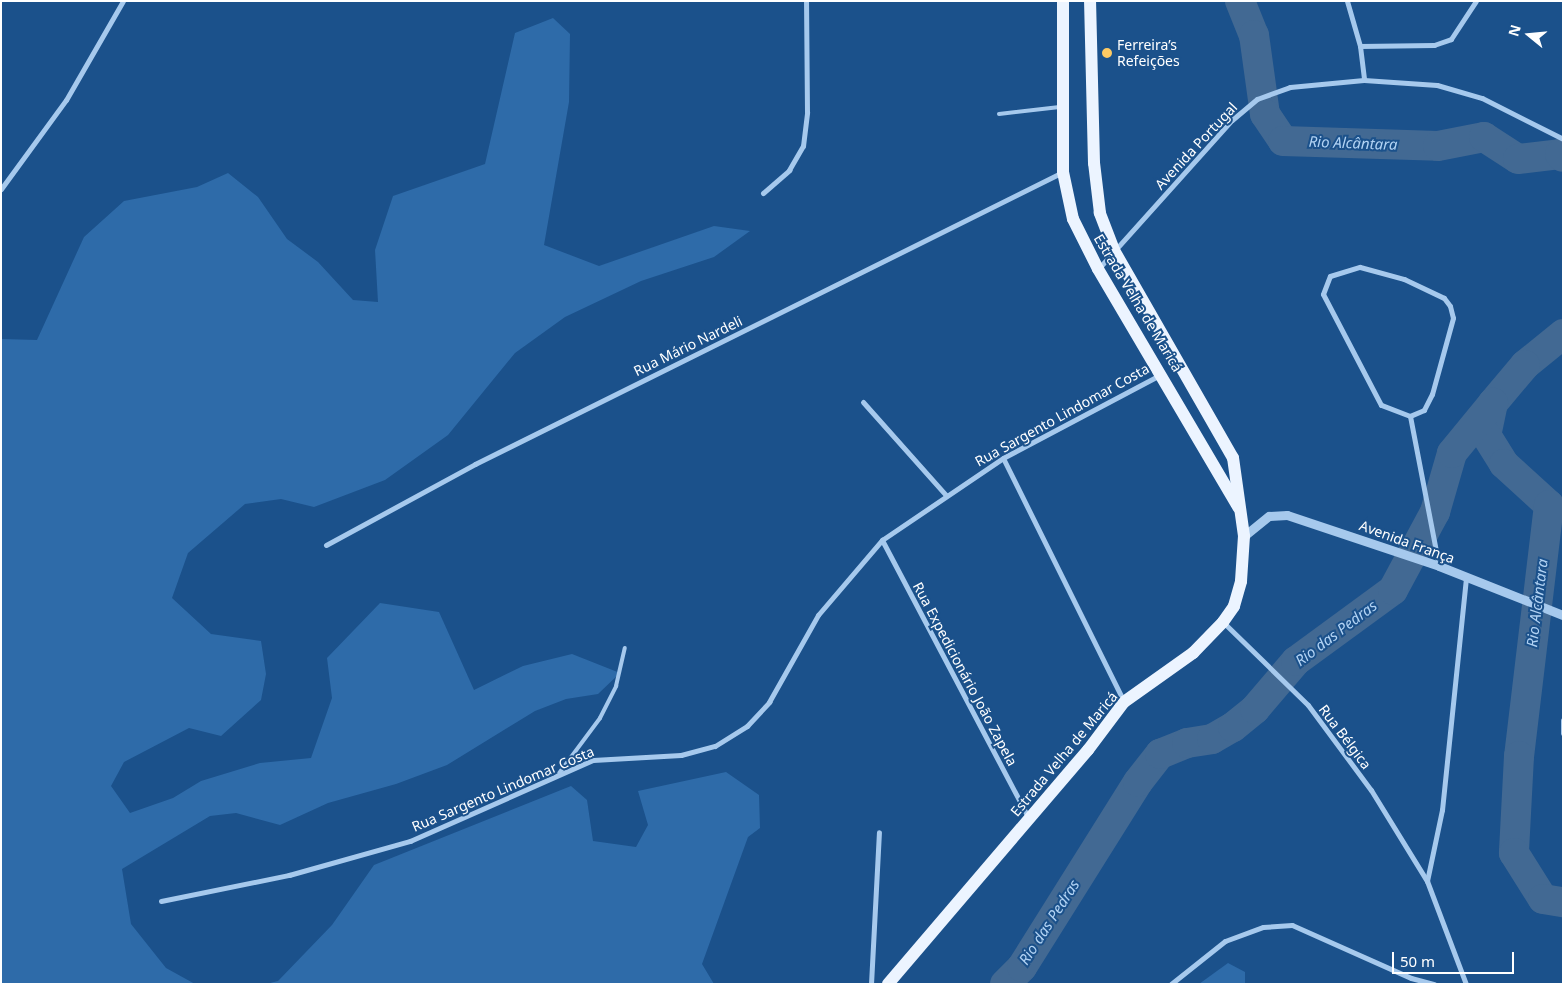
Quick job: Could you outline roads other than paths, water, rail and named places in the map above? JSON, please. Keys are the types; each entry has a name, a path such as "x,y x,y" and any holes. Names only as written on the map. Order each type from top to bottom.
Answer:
{"main road":[{"name":"Estrada Velha de Maricá","path":"1063,1 1063,172 1073,219 1098,269 1162,374 1242,514"},
{"name":"Estrada Velha de Maricá","path":"888,984 1029,819 1124,702 1193,653 1224,622 1234,606 1242,581 1244,536 1233,458 1114,250 1100,212 1094,163 1090,1"}],"street":[{"path":"1,189 66,100 124,1"},
{"path":"763,193 789,170 802,146 808,112 806,1"},
{"path":"1347,1 1360,46 1364,80"},
{"path":"1360,46 1434,45 1451,39 1476,1"},
{"name":"Avenida Portugal","path":"1098,269 1232,120 1256,99 1290,87 1364,80 1437,85 1482,98 1563,139"},
{"name":"Rua Mário Nardeli","path":"326,545 484,459 1063,172"},
{"path":"1344,269 1374,269 1412,282 1444,298 1450,306 1453,318 1432,394 1424,410 1410,416 1381,405 1323,294 1330,276 1344,269"},
{"name":"Rua Sargento Lindomar Costa","path":"161,901 289,875 410,841 593,760 682,755 715,746 747,726 769,702 818,615 882,540 1003,458 1162,374"},
{"path":"863,402 946,495"},
{"path":"1410,416 1439,566"},
{"path":"1003,458 1124,702"},
{"name":"Avenida França","path":"1244,536 1269,516 1287,515 1439,566 1466,579 1560,614"},
{"name":"Rua Expedicionário João Zapela","path":"882,540 1029,819"},
{"path":"1427,882 1442,810 1466,579"},
{"name":"Rua Bélgica","path":"1224,622 1308,705 1371,790 1427,882 1466,984"},
{"path":"1563,720 1563,733"},
{"path":"871,984 879,832"},
{"path":"1171,984 1225,941 1263,927 1292,925 1411,978 1434,984"}],"lane":[{"path":"999,114 1063,107"},
{"path":"557,776 600,718 616,686 625,648"}],"waterway":[{"name":"Rio Alcântara","path":"1240,1 1254,35 1265,114 1283,141 1438,146 1484,137 1518,159 1560,154 1563,157"},
{"name":"Rio Alcântara","path":"1563,334 1525,365 1493,403 1486,435 1504,464 1549,505 1519,756 1514,853 1543,899 1563,902"},
{"name":"Rio das Pedras","path":"1005,984 1022,967 1138,782 1160,754 1187,743 1212,739 1233,727 1255,709 1296,661 1393,590 1435,512 1452,453 1493,403"}],"place":[{"name":"Ferreira’s Refeições","path":"1107,53"}]}
